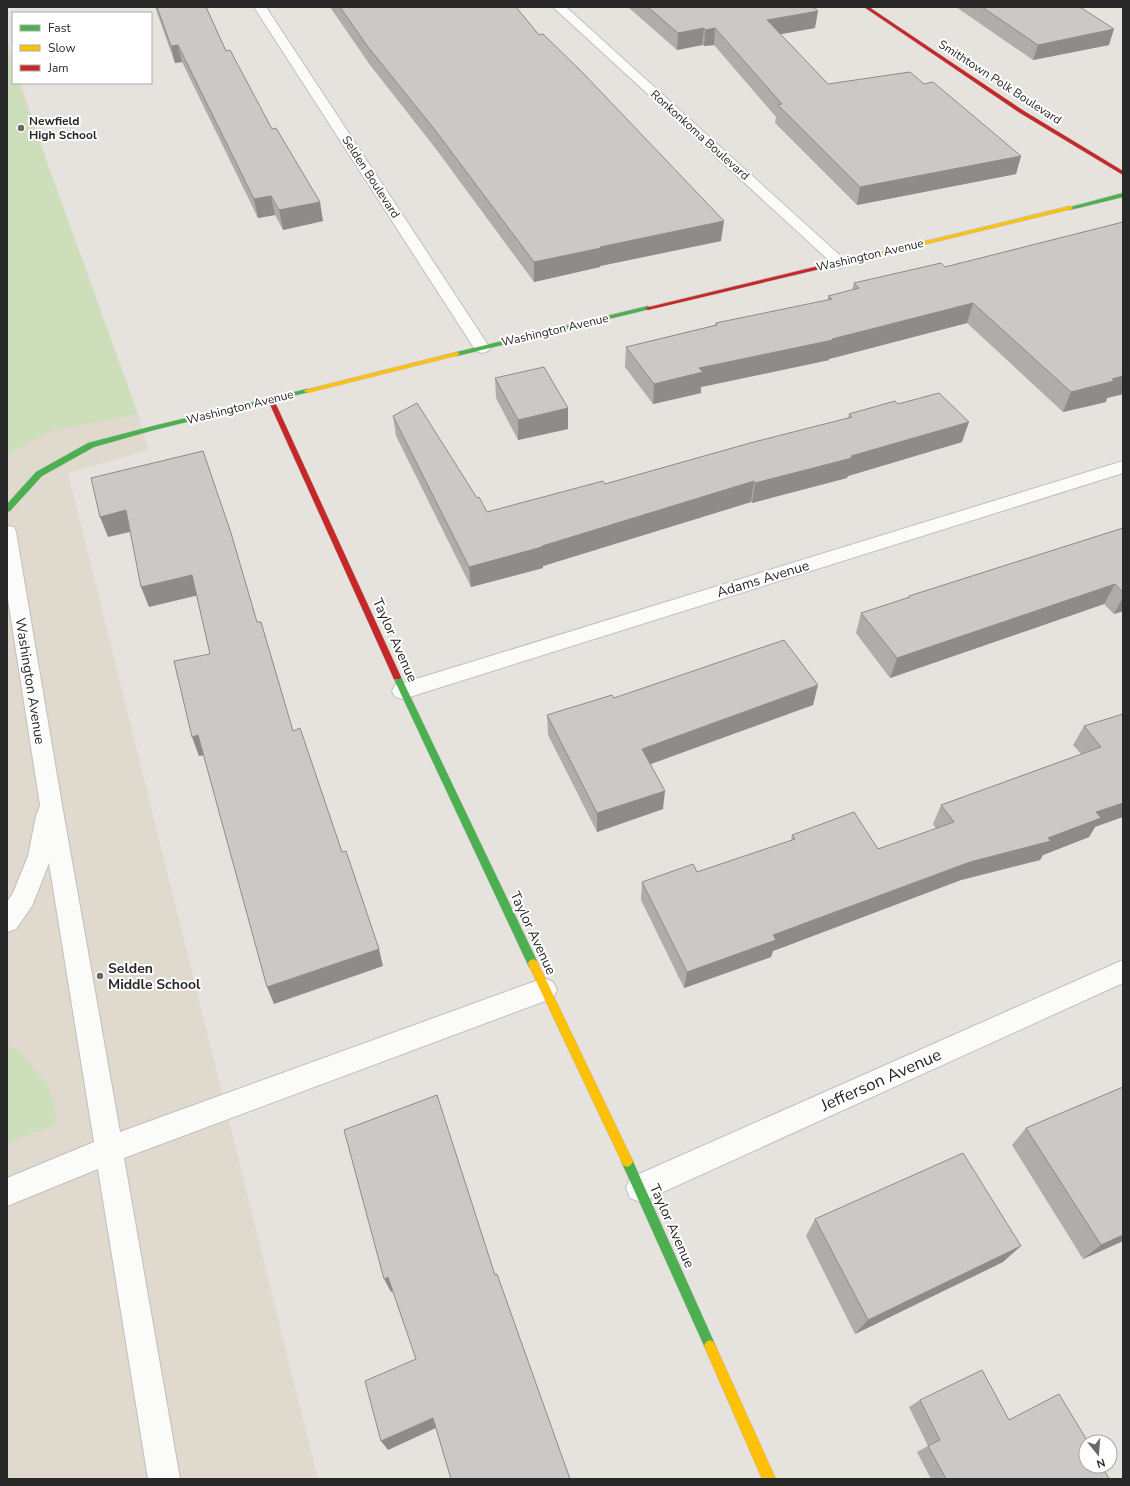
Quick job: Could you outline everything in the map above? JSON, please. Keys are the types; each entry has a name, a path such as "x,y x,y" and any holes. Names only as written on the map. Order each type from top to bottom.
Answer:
{"street":[{"name":"Selden Boulevard","path":"260,7 482,348"},
{"name":"Ronkonkoma Boulevard","path":"560,7 840,263"},
{"name":"Smithtown Polk Boulevard","path":"866,7 1022,112 1123,173"},
{"name":"Washington Avenue","path":"7,509 39,474 91,445 153,428 482,348 1123,195"},
{"name":"Taylor Avenue","path":"271,400 402,692 640,1188 769,1479"},
{"name":"Adams Avenue","path":"402,692 1123,467"},
{"name":"Washington Avenue","path":"7,532 51,805 164,1479"},
{"path":"7,922 23,899 40,856 51,805"},
{"name":"Jefferson Avenue","path":"640,1188 1123,972"},
{"path":"7,1192 109,1150 544,990"}],"shaded area":[{"name":"Selden Middle School","path":"7,40 12,55 12,84 21,84 51,173 138,414 148,450 68,473 318,1479 7,1479"}],"green space":[{"path":"7,52 12,65 12,84 18,84 138,414 51,431 7,455"},
{"path":"7,1044 22,1054 46,1082 54,1102 56,1125 7,1143"}],"building":[{"path":"157,7 206,7 226,51 230,50 272,129 276,128 320,202 279,210 271,196 254,199 178,45 171,46"},
{"path":"340,7 516,7 539,35 543,34 582,72 724,221 534,262 435,130 368,47"},
{"path":"648,7 813,7 818,11 767,20 828,84 910,72 924,84 933,82 1021,156 860,187 778,105 782,104 715,28 705,30 704,28 678,33"},
{"path":"982,7 1080,7 1114,29 1038,45"},
{"path":"1123,222 1123,376 1112,379 1114,381 1071,392 973,303 832,339 833,340 699,368 703,372 654,384 626,347 717,325 716,323 832,299 828,296 859,288 854,283 941,263 945,267"},
{"path":"544,367 568,408 518,420 495,378"},
{"path":"939,393 969,422 851,456 852,458 755,483 754,481 542,547 469,567 393,416 417,403 477,498 479,497 487,512 603,481 605,484 750,443 852,417 849,414 895,401 898,404"},
{"path":"203,451 231,533 257,622 261,622 293,731 300,728 342,852 346,851 379,949 267,987 198,735 192,737 174,661 210,654 192,575 141,587 126,510 100,517 91,478"},
{"path":"1123,528 1123,592 1115,584 897,658 861,613 910,597 909,596"},
{"path":"784,640 818,685 642,749 665,791 597,813 547,715 612,695 614,698"},
{"path":"1123,714 1123,803 1096,812 1101,818 1048,838 1051,841 970,862 773,935 776,940 687,972 642,882 693,864 697,872 795,839 792,835 854,812 878,849 954,822 941,805 1101,747 1084,726"},
{"path":"1123,1087 1123,1235 1101,1245 1026,1128"},
{"path":"437,1095 495,1275 497,1274 570,1479 451,1479 433,1418 381,1441 365,1381 416,1359 388,1277 384,1279 344,1130"},
{"path":"963,1153 1021,1246 868,1320 815,1219"},
{"path":"982,1370 1009,1420 1059,1394 1083,1434 1078,1434 1078,1474 1106,1474 1109,1479 946,1479 928,1446 940,1440 920,1400"}],"traffic: fast":[{"path":"1070,208 1123,195"},
{"path":"457,354 648,308"},
{"path":"7,509 39,474 91,445 153,428 307,391"},
{"path":"397,677 533,964"},
{"path":"627,1161 710,1346"}],"traffic: slow":[{"path":"856,259 1070,208"},
{"path":"307,391 457,354"},
{"path":"533,964 627,1161"},
{"path":"710,1346 769,1479"}],"traffic: jam":[{"path":"866,7 1022,112 1123,173"},
{"path":"648,308 856,259"},
{"path":"271,400 397,677"}],"place":[{"name":"Newfield High School","path":"21,128"},
{"name":"Selden Middle School","path":"100,976"}]}
